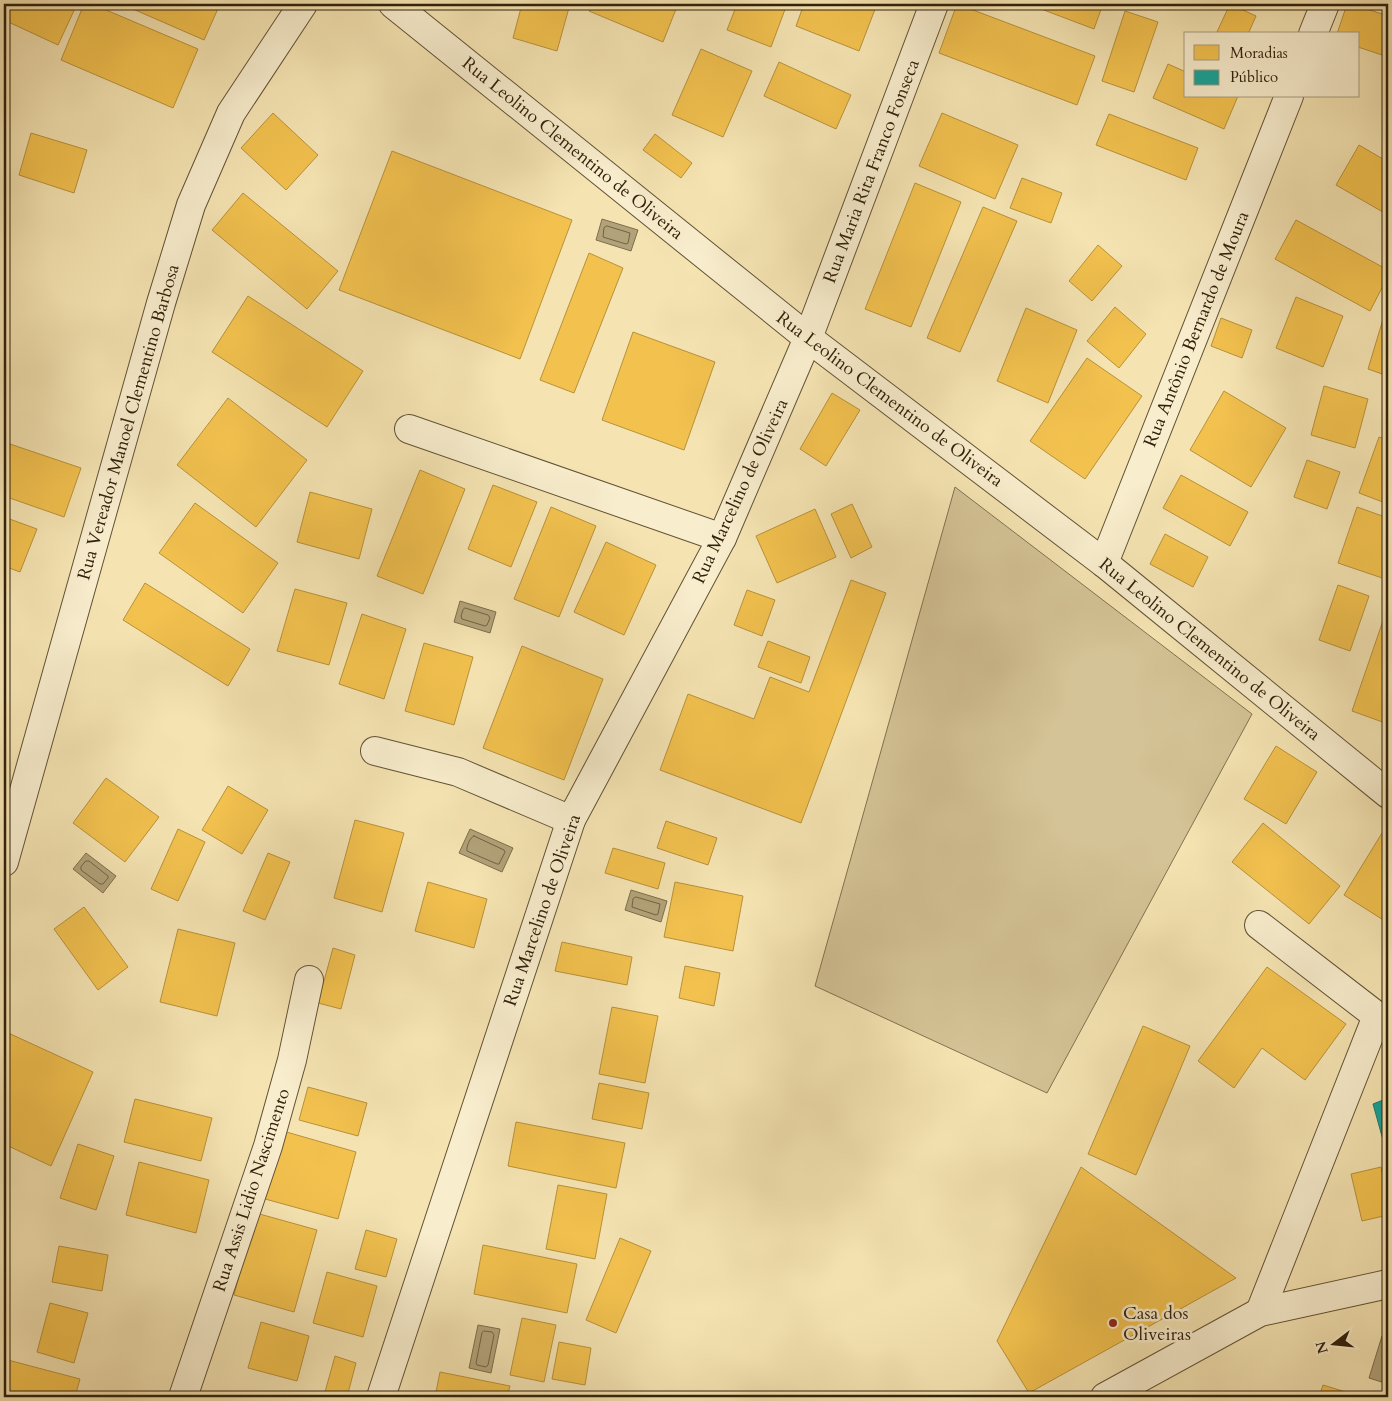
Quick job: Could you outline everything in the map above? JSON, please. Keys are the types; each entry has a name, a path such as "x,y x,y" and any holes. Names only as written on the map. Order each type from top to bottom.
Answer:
{"street":[{"name":"Rua Vereador Manoel Clementino Barbosa","path":"4,862 161,303 191,205 231,113 303,4"},
{"name":"Rua Leolino Clementino de Oliveira","path":"393,4 808,338 1104,563 1388,794"},
{"name":"Rua Maria Rita Franco Fonseca","path":"808,338 934,4"},
{"path":"1315,32 1325,4"},
{"name":"Rua Antônio Bernardo de Moura","path":"1104,563 1288,98"},
{"name":"Rua Marcelino de Oliveira","path":"381,1397 571,820 722,538 808,338"},
{"path":"409,429 722,538"},
{"path":"375,751 458,772 571,820"},
{"path":"1259,925 1377,1016 1260,1312"},
{"name":"Rua Assis Lidio Nascimento","path":"182,1397 268,1146 292,1060 309,980"},
{"path":"1105,1397 1260,1312 1388,1284"}],"shaded area":[{"path":"955,487 1252,714 1047,1093 815,986"}],"water":[{"path":"602,219 638,230 631,251 596,240"},
{"path":"460,601 496,612 490,633 454,622"},
{"path":"470,829 513,848 502,872 459,853"},
{"path":"86,853 116,876 103,893 73,869"},
{"path":"631,890 667,901 661,922 625,910"},
{"path":"478,1325 500,1329 491,1373 469,1368"},
{"path":"1382,1336 1388,1337 1388,1384 1369,1378"}],"building: Moradias":[{"path":"11,4 77,4 58,45 4,20"},
{"path":"84,4 92,4 198,49 173,108 61,60"},
{"path":"127,4 220,4 204,40 126,6"},
{"path":"522,4 570,4 557,51 513,38"},
{"path":"592,4 678,4 663,42 589,11"},
{"path":"737,4 787,4 771,47 727,30"},
{"path":"804,4 877,4 859,51 796,26"},
{"path":"957,4 1095,56 1077,105 939,53"},
{"path":"1028,4 1103,4 1094,29"},
{"path":"1230,4 1256,16 1249,32 1217,32"},
{"path":"1347,4 1388,16 1388,57 1360,48 1360,32 1338,32"},
{"path":"1125,11 1158,22 1134,92 1102,81"},
{"path":"701,49 752,71 723,137 672,115"},
{"path":"779,62 851,95 836,129 764,96"},
{"path":"1168,64 1184,71 1184,98 1237,98 1224,129 1153,98"},
{"path":"273,113 318,155 286,190 241,148"},
{"path":"942,113 1018,145 995,199 919,166"},
{"path":"1109,114 1198,148 1186,180 1096,145"},
{"path":"31,133 87,150 74,193 19,175"},
{"path":"655,134 692,163 681,178 643,150"},
{"path":"1359,145 1388,162 1388,215 1336,185"},
{"path":"392,151 572,220 520,359 339,290"},
{"path":"1022,178 1062,193 1051,223 1010,208"},
{"path":"915,183 961,202 911,327 865,309"},
{"path":"243,193 338,271 307,309 212,230"},
{"path":"983,207 1017,221 960,352 927,338"},
{"path":"1296,220 1388,270 1388,276 1370,311 1275,259"},
{"path":"1098,245 1122,266 1092,301 1069,281"},
{"path":"589,253 623,268 574,393 540,380"},
{"path":"248,296 363,371 327,427 212,352"},
{"path":"1296,297 1343,316 1323,367 1276,348"},
{"path":"1387,306 1388,365 1385,375 1368,369"},
{"path":"1115,307 1146,334 1119,368 1087,341"},
{"path":"1026,308 1077,330 1048,403 997,381"},
{"path":"1221,318 1252,330 1242,358 1211,346"},
{"path":"633,332 715,362 684,450 602,420"},
{"path":"1087,358 1142,396 1085,479 1030,441"},
{"path":"1324,386 1368,399 1355,448 1311,435"},
{"path":"1224,391 1286,428 1251,487 1190,450"},
{"path":"832,393 860,410 826,466 800,449"},
{"path":"228,398 307,460 256,527 177,465"},
{"path":"1379,437 1388,440 1388,504 1359,493"},
{"path":"4,442 81,468 64,517 4,496"},
{"path":"1307,460 1340,472 1327,509 1294,497"},
{"path":"420,470 465,489 423,594 377,576"},
{"path":"1181,475 1248,512 1230,546 1163,508"},
{"path":"493,485 537,502 511,567 468,549"},
{"path":"310,492 372,509 359,559 297,542"},
{"path":"195,503 278,563 243,613 159,553"},
{"path":"852,504 872,547 851,558 831,514"},
{"path":"551,507 596,526 559,617 514,599"},
{"path":"1357,507 1388,518 1388,580 1338,563"},
{"path":"815,509 836,557 777,583 756,536"},
{"path":"4,517 37,529 20,572 4,566"},
{"path":"1165,534 1208,557 1193,587 1150,564"},
{"path":"606,542 656,565 624,635 574,612"},
{"path":"851,580 886,593 801,823 660,770 688,694 754,719 770,677 809,692"},
{"path":"145,583 250,649 228,686 123,620"},
{"path":"1338,585 1369,596 1350,651 1319,640"},
{"path":"295,589 347,603 329,665 277,651"},
{"path":"747,590 775,600 762,636 734,625"},
{"path":"1388,606 1388,724 1352,711"},
{"path":"362,614 406,629 384,699 339,684"},
{"path":"768,641 810,657 801,683 758,667"},
{"path":"424,643 473,657 454,725 405,711"},
{"path":"522,646 603,679 564,780 483,748"},
{"path":"1276,746 1317,772 1286,824 1244,799"},
{"path":"106,778 159,817 125,862 73,823"},
{"path":"228,786 268,810 242,854 202,830"},
{"path":"355,820 404,833 382,912 334,898"},
{"path":"666,821 717,838 708,865 657,848"},
{"path":"1263,823 1340,886 1309,924 1232,862"},
{"path":"178,829 205,842 178,901 151,889"},
{"path":"1382,833 1388,837 1388,923 1344,895"},
{"path":"613,848 665,863 658,889 605,873"},
{"path":"268,853 290,862 265,920 243,911"},
{"path":"428,882 487,899 474,948 415,931"},
{"path":"675,882 743,896 733,951 664,937"},
{"path":"84,907 128,967 98,990 54,929"},
{"path":"178,929 235,943 217,1016 160,1002"},
{"path":"562,942 632,957 627,985 555,971"},
{"path":"333,948 355,955 341,1009 318,1003"},
{"path":"685,966 720,973 714,1006 679,998"},
{"path":"1267,967 1346,1024 1305,1080 1262,1048 1234,1088 1198,1061"},
{"path":"612,1007 658,1016 645,1083 599,1074"},
{"path":"1143,1026 1190,1046 1136,1175 1088,1154"},
{"path":"4,1031 93,1072 51,1166 4,1144"},
{"path":"599,1083 649,1093 642,1129 592,1119"},
{"path":"308,1087 367,1103 358,1136 299,1120"},
{"path":"135,1099 212,1118 201,1161 124,1142"},
{"path":"516,1122 625,1143 616,1188 508,1166"},
{"path":"283,1131 356,1152 338,1219 265,1199"},
{"path":"78,1144 114,1156 96,1210 60,1198"},
{"path":"139,1162 209,1180 196,1233 126,1215"},
{"path":"1081,1167 1236,1278 1029,1393 997,1341"},
{"path":"1381,1167 1388,1200 1388,1215 1362,1221 1351,1174"},
{"path":"558,1185 607,1194 595,1259 546,1249"},
{"path":"256,1213 317,1230 294,1312 234,1295"},
{"path":"366,1230 397,1239 386,1277 355,1269"},
{"path":"620,1238 651,1251 616,1333 586,1320"},
{"path":"483,1245 577,1264 567,1313 474,1294"},
{"path":"59,1246 108,1255 102,1291 52,1282"},
{"path":"327,1272 377,1286 363,1337 313,1323"},
{"path":"50,1303 88,1313 74,1363 37,1352"},
{"path":"522,1318 556,1325 544,1382 510,1375"},
{"path":"261,1322 309,1336 297,1381 248,1368"},
{"path":"559,1342 591,1348 585,1385 552,1379"},
{"path":"335,1356 356,1363 347,1397 325,1392"},
{"path":"4,1359 80,1379 75,1397 4,1397"},
{"path":"440,1372 510,1386 507,1397 435,1397"},
{"path":"1323,1385 1362,1397 1319,1397"}],"building: Público":[{"path":"1388,1098 1388,1158 1373,1104"}],"place":[{"name":"Casa dos Oliveiras","path":"1113,1323"}]}
